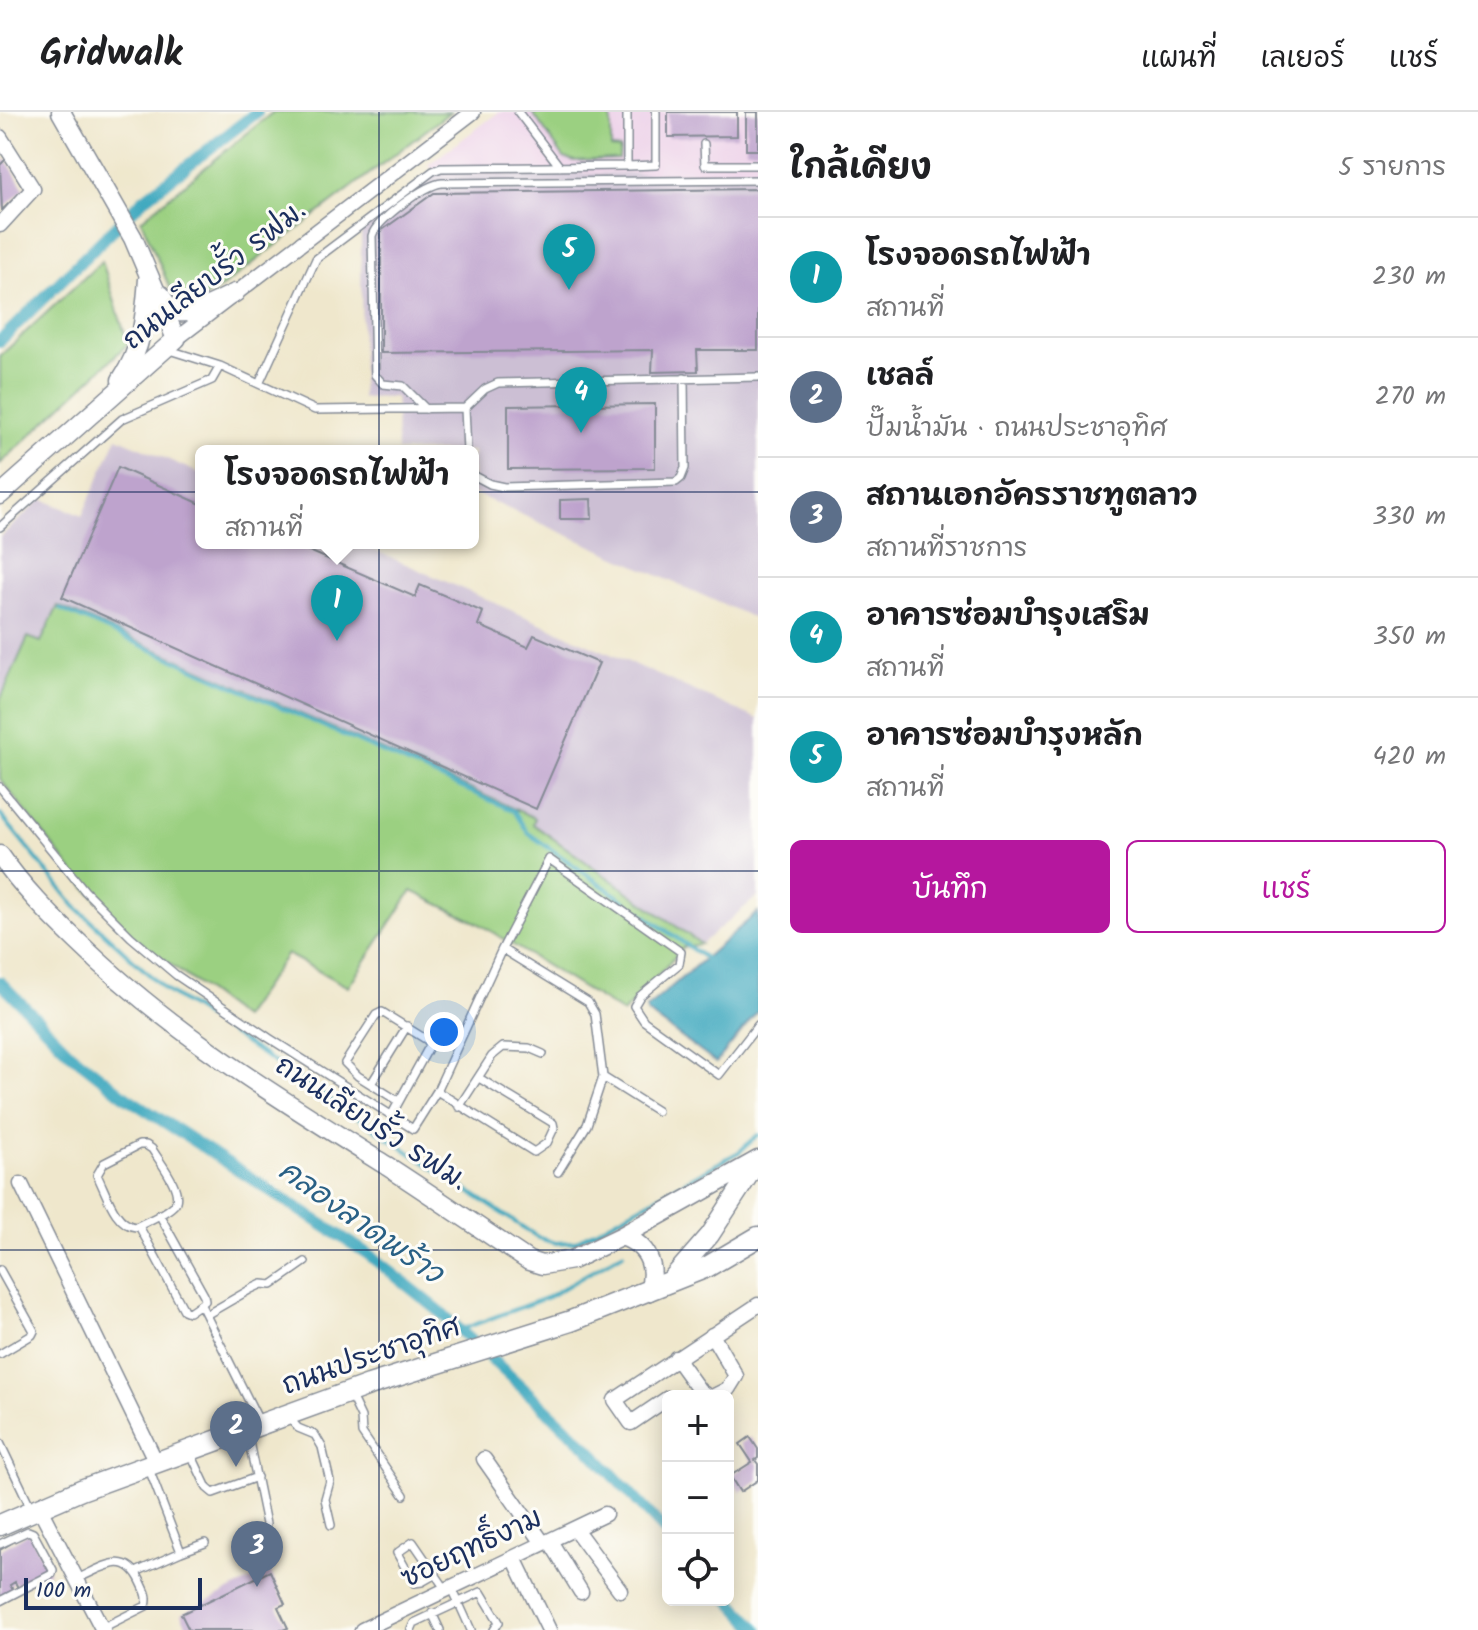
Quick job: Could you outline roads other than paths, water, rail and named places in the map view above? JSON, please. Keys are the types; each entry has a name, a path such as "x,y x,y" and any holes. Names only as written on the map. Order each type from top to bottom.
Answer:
{"main road":[{"name":"ถนนประชาอุทิศ","path":"6,1528 35,1508 349,1392 571,1321 707,1267 758,1237"}],"street":[{"name":"ถนนเลียบรั้ว รฟม.","path":"0,495 170,344 473,112"},
{"path":"66,114 133,238 170,344"},
{"path":"0,137 33,189 0,225"},
{"path":"148,276 175,311 195,311 235,293"},
{"path":"111,395 130,367 141,342 148,276"},
{"name":"ถนนเลียบรั้ว รฟม.","path":"0,855 42,906 106,970 161,1017 277,1098 529,1261 542,1265 572,1260 622,1236 758,1160"},
{"path":"622,1236 639,1243 649,1257 658,1287 710,1235 758,1160"},
{"path":"21,1184 152,1465"},
{"path":"662,1402 631,1423 615,1400 758,1305"},
{"path":"712,1335 736,1376 726,1390"},
{"path":"674,1359 699,1390"},
{"path":"674,1359 688,1384 679,1390"},
{"path":"484,1459 581,1592"},
{"path":"35,1508 102,1629"},
{"name":"ซอยฤทธิ์งาม","path":"362,1630 452,1593 514,1558 605,1514"},
{"path":"575,1529 620,1590"},
{"path":"514,1558 549,1630"}],"lane":[{"path":"518,112 560,167"},
{"path":"627,112 627,166"},
{"path":"259,384 316,259 433,171 441,168 656,165 656,112"},
{"path":"704,144 705,165 758,165"},
{"path":"426,409 403,386 383,384 375,375 372,236 379,223 427,187 442,183 758,180"},
{"path":"170,344 315,410 465,408 485,389 503,382 758,377"},
{"path":"0,527 122,419 212,380 220,366"},
{"path":"479,478 504,487 676,482 685,468 684,378"},
{"path":"465,408 467,445"},
{"path":"0,787 85,891 165,966 205,996 413,1129 437,1091 502,949 549,859 681,952 679,964 640,996 634,1006 644,1021 719,1075 758,1025"},
{"path":"502,949 588,1002 595,1014 603,1077 587,1125 558,1172"},
{"path":"391,1116 430,1045 389,1014 380,1013 345,1063 346,1067 398,1101"},
{"path":"371,1084 407,1026"},
{"path":"459,1107 492,1056 503,1047 529,1048 543,1054"},
{"path":"603,1077 657,1111"},
{"path":"437,1091 534,1152 547,1143 554,1128 549,1119 479,1078"},
{"path":"139,1145 146,1145 152,1149 176,1188 177,1198 173,1206 139,1226 123,1224 97,1175 98,1168 104,1163 139,1145"},
{"path":"139,1226 184,1310 189,1312 201,1305 205,1301 204,1295 159,1214"},
{"path":"206,1315 251,1289 262,1284 272,1285 305,1262"},
{"path":"0,1270 34,1331 0,1354"},
{"path":"201,1305 254,1428 257,1477 266,1528 247,1542"},
{"path":"349,1392 361,1417 362,1433 404,1495"},
{"path":"287,1415 291,1424 315,1435 322,1447 330,1481 325,1499 331,1525"},
{"path":"0,1443 35,1508"},
{"path":"190,1452 207,1488 213,1493 257,1477"},
{"path":"152,1465 181,1552"},
{"path":"0,1544 6,1528 33,1533 52,1574 0,1601"},
{"path":"436,1574 414,1583 397,1553 413,1542 452,1593 471,1630"},
{"path":"136,1572 205,1543"},
{"path":"76,1579 114,1563 126,1563 136,1572 147,1594 146,1606 102,1629"},
{"path":"411,1630 411,1625 432,1613 452,1593 478,1593 485,1594 499,1622 494,1630"},
{"path":"432,1613 440,1630"}],"water":[{"path":"758,912 758,1011 716,1063 647,1012 647,1008"}],"waterway":[{"path":"0,341 143,200 257,112"},
{"path":"60,609 514,811 528,833 705,958"},
{"path":"0,814 75,906 168,992 539,1238 555,1243 575,1242 739,1152 758,1135"},
{"name":"คลองลาดพร้าว","path":"0,982 70,1053 126,1097 368,1254 437,1309 586,1446 662,1528"},
{"path":"460,1330 548,1297 623,1253"},
{"name":"คลองลาดพร้าว","path":"734,1604 758,1630"}],"place":[{"name":"อาคารซ่อมบำรุงหลัก","path":"569,290"},
{"name":"อาคารซ่อมบำรุงเสริม","path":"581,433"},
{"name":"โรงจอดรถไฟฟ้า","path":"337,641"},
{"name":"เชลล์","path":"236,1467"},
{"name":"สถานเอกอัครราชทูตลาว","path":"257,1587"}]}
